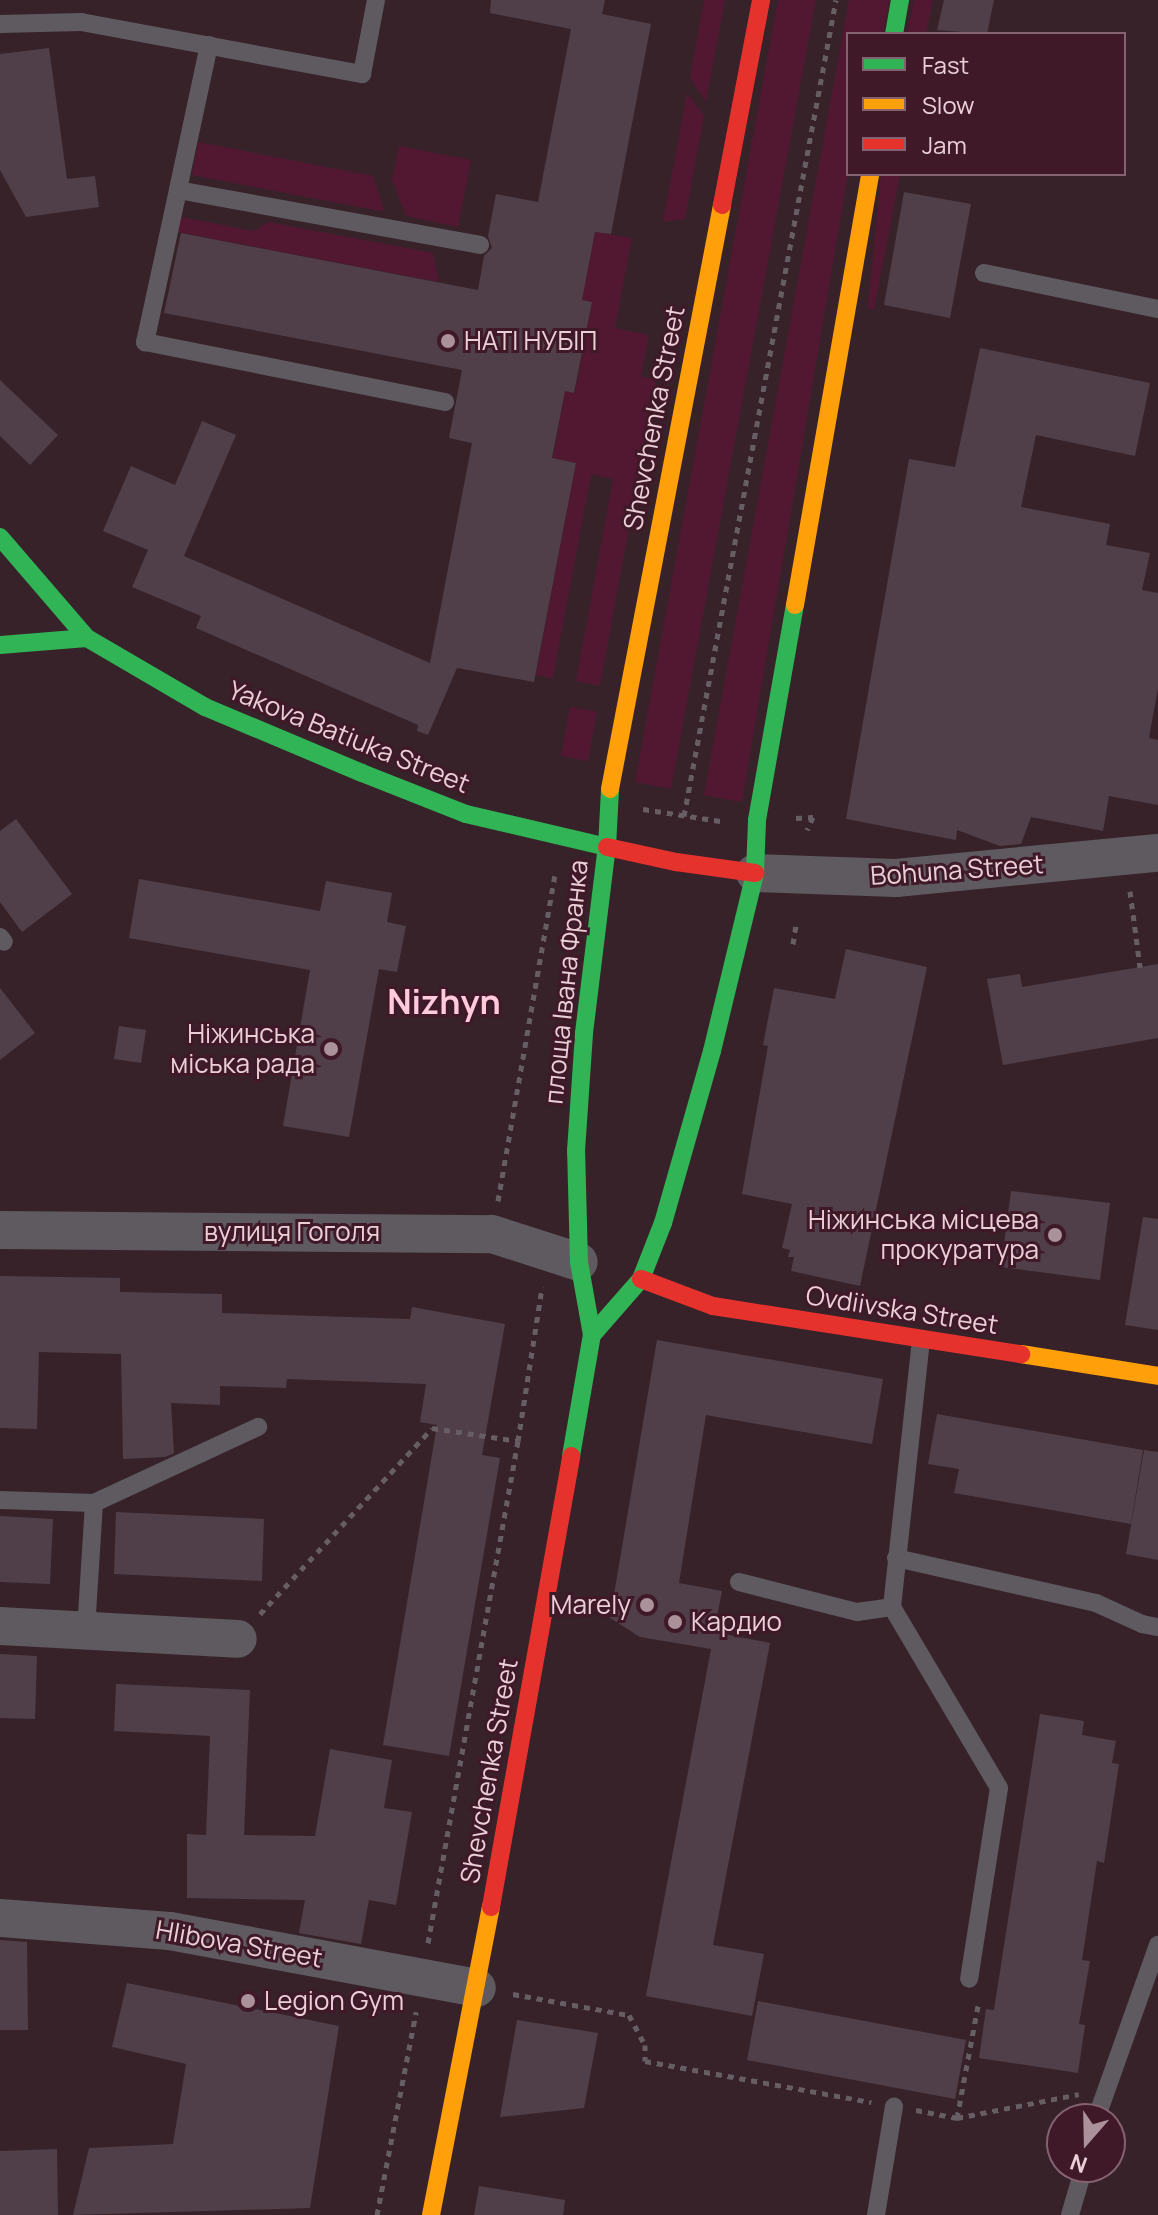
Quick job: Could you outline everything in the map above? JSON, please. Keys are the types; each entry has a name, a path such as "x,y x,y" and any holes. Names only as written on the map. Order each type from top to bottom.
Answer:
{"main road":[{"name":"Shevchenka Street","path":"607,847 608,799 761,0"},
{"path":"894,32 900,0"},
{"path":"592,1335 641,1279 663,1223 712,1051 755,873 757,820 870,176"},
{"name":"Yakova Batiuka Street","path":"0,537 87,638 205,707 466,814 607,847"},
{"path":"0,645 87,638"},
{"name":"площа Івана Франка","path":"592,1335 576,1151 584,1033 607,847 676,862 755,873"},
{"path":"586,1264 641,1279"},
{"name":"Ovdiivska Street","path":"641,1279 713,1306 1158,1376"},
{"name":"Shevchenka Street","path":"431,2215 477,1988 592,1335"}],"street":[{"name":"Bohuna Street","path":"755,873 896,878 1142,856"},
{"name":"вулиця Гоголя","path":"0,1230 492,1234 586,1264"},
{"path":"0,1626 238,1639"},
{"name":"Hlibova Street","path":"0,1918 170,1931 477,1988"}],"lane":[{"path":"0,24 81,22 362,74 376,0"},
{"path":"209,45 145,342 445,402"},
{"path":"178,190 480,245"},
{"path":"984,273 1158,309"},
{"path":"921,1340 892,1607 999,1788 969,1979"},
{"path":"0,1500 94,1503 258,1427"},
{"path":"86,1631 94,1503"},
{"path":"896,1558 1096,1603 1142,1624 1158,1627"},
{"path":"739,1582 857,1612 892,1607"},
{"path":"1102,2103 1158,1945"},
{"path":"876,2215 894,2106"},
{"path":"1070,2215 1079,2183"}],"path":[{"path":"684,816 836,0"},
{"path":"633,807 733,823"},
{"path":"782,819 813,817 807,830"},
{"path":"1140,967 1142,856"},
{"path":"492,1234 555,875"},
{"path":"793,944 796,925"},
{"path":"377,2215 518,1441 586,1264"},
{"path":"238,1639 432,1428 518,1441"},
{"path":"957,2118 979,1998 969,1979"},
{"path":"477,1988 629,2015 645,2045 645,2061 957,2118 1107,2088"}],"shaded area":[{"path":"704,0 725,0 706,102 690,78"},
{"path":"778,0 816,0 671,789 635,782"},
{"path":"849,0 889,0 883,32 846,32 848,176 742,802 704,795"},
{"path":"914,0 933,0 926,32 907,32"},
{"path":"687,93 704,116 685,219 663,222"},
{"path":"198,142 373,176 385,212 192,175"},
{"path":"399,146 471,160 458,227 406,216 392,180"},
{"path":"881,176 900,176 874,310 868,308"},
{"path":"180,217 254,231 268,222 433,253 439,282 177,232"},
{"path":"595,232 632,238 615,328 649,335 641,376 656,380 600,686 576,681 613,479 591,474 553,678 536,675 576,463 553,458 565,391 575,393 592,302 582,300"},
{"path":"570,707 597,712 588,761 561,756"}],"building":[{"path":"491,0 605,0 602,14 651,24 611,234 595,232 582,300 592,302 574,393 565,391 552,458 576,463 534,682 457,668 428,735 417,731 418,725 196,628 201,616 132,587 148,550 103,531 131,466 175,485 202,421 236,435 184,556 430,663 472,443 449,438 462,370 164,313 181,233 478,290 484,256 492,248 488,236 496,194 538,202 571,29 490,13"},
{"path":"944,0 994,0 987,32 937,30"},
{"path":"49,48 67,179 95,176 99,207 26,217 0,170 0,54"},
{"path":"904,192 971,204 950,318 884,305"},
{"path":"980,348 1150,383 1135,456 1036,435 1021,507 1110,524 1106,545 1150,553 1142,590 1158,593 1158,688 1149,738 1158,740 1158,805 1109,796 1103,831 1031,817 1021,844 1000,846 957,830 956,840 846,819 909,459 955,467"},
{"path":"0,380 58,435 30,465 0,436"},
{"path":"16,819 72,894 22,932 0,902 0,831"},
{"name":"Ніжинська міська рада","path":"139,879 320,911 326,881 392,893 387,922 406,926 397,972 379,969 349,1137 283,1126 310,970 129,938"},
{"path":"846,949 927,967 860,1286 791,1271 794,1257 788,1257 790,1250 782,1248 792,1204 742,1194 768,1046 763,1045 774,988 835,999"},
{"path":"1158,964 1158,1038 1003,1065 987,979 1020,974 1022,987"},
{"path":"0,988 35,1033 0,1060"},
{"path":"119,1026 146,1030 141,1063 114,1059"},
{"name":"Ніжинська місцева прокуратура","path":"1011,1191 1110,1203 1100,1280 1001,1267"},
{"path":"1143,1217 1158,1219 1158,1330 1125,1325"},
{"path":"0,1276 120,1278 120,1292 222,1294 222,1313 410,1319 412,1307 505,1324 482,1455 500,1458 449,1756 383,1745 437,1425 420,1422 426,1384 287,1379 286,1388 220,1386 220,1405 171,1403 174,1453 165,1457 123,1459 121,1354 39,1352 37,1429 0,1428"},
{"path":"657,1340 883,1379 872,1444 706,1415 679,1583 722,1591 714,1632 770,1643 713,1945 764,1954 752,2016 646,1996 711,1649 640,1637 610,1618"},
{"path":"937,1414 1143,1450 1131,1524 954,1493 959,1469 928,1464"},
{"path":"1144,1450 1158,1452 1158,1560 1126,1554"},
{"path":"116,1512 264,1519 262,1581 114,1574"},
{"path":"0,1516 53,1519 50,1584 0,1582"},
{"path":"0,1654 37,1656 35,1719 0,1718"},
{"path":"116,1684 250,1690 244,1835 315,1836 330,1749 392,1760 384,1808 412,1812 396,1905 369,1900 361,1944 299,1933 305,1900 187,1898 187,1834 206,1835 210,1736 114,1731"},
{"path":"1040,1714 1084,1721 1082,1735 1116,1741 1112,1763 1119,1764 1104,1863 1097,1861 1082,1960 1090,1961 1079,2024 1085,2025 1078,2073 979,2058 986,2009 994,2010"},
{"path":"0,1940 27,1942 28,2030 0,2030"},
{"path":"127,1983 339,2026 310,2208 73,2215 89,2148 173,2144 186,2064 112,2047"},
{"path":"758,2001 966,2040 955,2099 747,2060"},
{"path":"517,2020 598,2033 584,2108 500,2117"},
{"path":"57,2149 58,2215 0,2215 0,2151"},
{"path":"479,2186 565,2200 563,2215 474,2215"}],"traffic: fast":[{"path":"894,32 900,0"},
{"path":"0,537 87,638"},
{"path":"592,1335 641,1279 663,1223 712,1051 755,873 757,820 795,605"},
{"path":"0,645 87,638 205,707 362,773 466,814 607,847"},
{"path":"571,1456 592,1335 579,1262 576,1151 584,1033 607,847 610,789"}],"traffic: slow":[{"path":"795,605 870,176"},
{"path":"610,789 722,205"},
{"path":"1021,1354 1158,1376"},
{"path":"431,2215 491,1907"}],"traffic: jam":[{"path":"722,205 761,0"},
{"path":"607,847 676,862 755,873"},
{"path":"641,1279 713,1306 1021,1354"},
{"path":"491,1907 571,1456"}],"place":[{"name":"НАТІ НУБІП","path":"448,341"},
{"name":"Ніжинська міська рада","path":"331,1049"},
{"name":"Ніжинська місцева прокуратура","path":"1055,1235"},
{"name":"Marely","path":"647,1605"},
{"name":"Кардио","path":"675,1622"},
{"name":"Legion Gym","path":"248,2001"}],"district":[{"name":"Nizhyn","path":"444,1002"}]}
